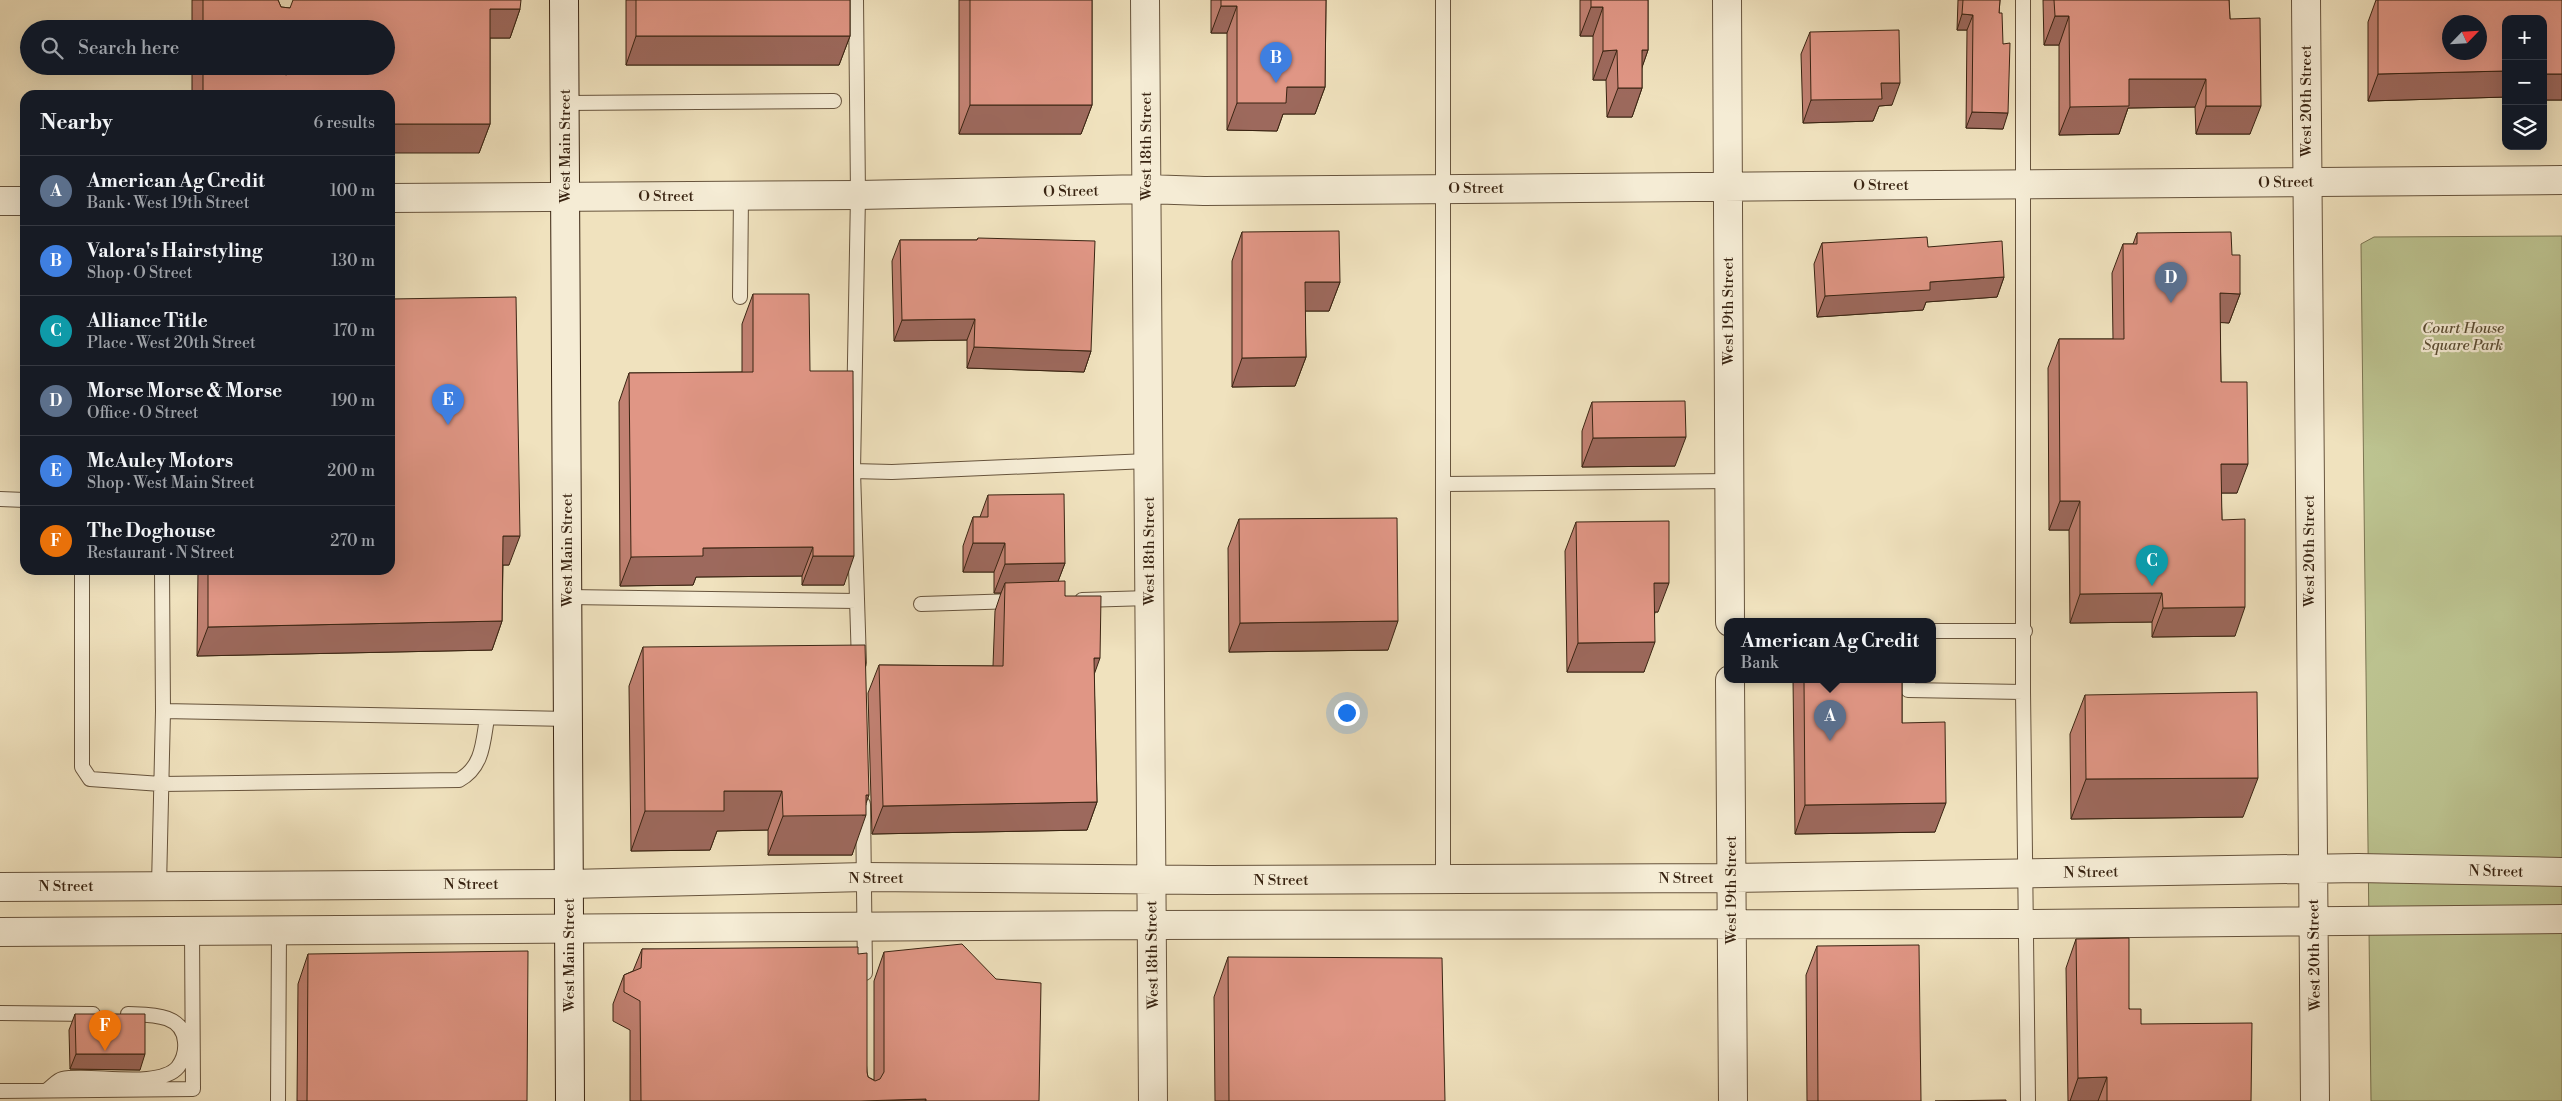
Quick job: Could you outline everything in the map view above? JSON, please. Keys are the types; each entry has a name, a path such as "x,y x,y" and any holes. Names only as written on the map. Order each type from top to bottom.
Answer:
{"street":[{"name":"West Main Street","path":"564,0 570,1101"},
{"name":"West 18th Street","path":"1145,0 1153,1101"},
{"name":"West 19th Street","path":"1727,0 1730,618"},
{"name":"West 20th Street","path":"2306,0 2315,1101"},
{"name":"O Street","path":"395,198 858,195 1146,189 1444,189 2562,180"},
{"path":"0,201 20,201"},
{"name":"West 19th Street","path":"1730,683 1733,1101"},
{"name":"N Street","path":"0,887 569,884 865,877 1443,880 1731,878 2358,868 2562,872"},
{"path":"0,932 864,929 1152,925 2026,924 2562,919"}],"lane":[{"path":"856,0 858,195 853,471 860,680"},
{"path":"1443,0 1443,880"},
{"path":"2023,0 2024,692 2028,1101"},
{"path":"564,102 834,101"},
{"path":"740,297 741,195"},
{"path":"853,471 892,472 1148,461"},
{"path":"1444,484 1729,480"},
{"path":"0,499 20,500"},
{"path":"82,575 82,766 90,779 161,784 459,780 469,774 478,761 487,718"},
{"path":"159,886 163,712 162,575"},
{"path":"568,596 857,601"},
{"path":"1070,600 1149,598"},
{"path":"921,604 1030,601"},
{"path":"1936,630 2025,631"},
{"path":"1908,683 1908,690 2024,692"},
{"path":"163,712 568,719"},
{"path":"863,788 865,986"},
{"path":"0,1091 47,1090 98,1095 194,1089 192,931"},
{"path":"278,1101 279,931"},
{"path":"0,1013 93,1014"},
{"path":"47,1090 61,1079 158,1078 177,1068 186,1053 185,1033 174,1020 156,1015 112,1014"}],"green space":[{"name":"Court House Square Park","path":"2562,236 2562,1101 2371,1101 2361,244 2374,237"}],"building":[{"path":"203,0 278,0 281,7 290,8 293,0 521,0 520,9 490,9 490,124 395,124 395,90 203,90 203,75 395,75 395,20 203,20"},
{"path":"636,0 850,0 850,36 636,36"},
{"path":"970,0 1092,0 1092,105 970,105"},
{"path":"1221,0 1326,0 1325,87 1287,87 1286,103 1237,103 1237,6 1221,6"},
{"path":"1591,0 1648,0 1648,50 1642,50 1642,88 1618,88 1617,50 1603,51 1603,7 1591,7"},
{"path":"1963,0 2000,0 1999,13 2002,13 2003,44 2010,43 2008,113 1972,112 1973,15 1962,14"},
{"path":"2054,0 2229,0 2230,19 2260,18 2261,106 2206,106 2206,79 2129,79 2129,106 2070,107 2069,16 2055,16"},
{"path":"2378,0 2562,0 2562,74 2547,74 2547,15 2502,15 2502,71 2378,74"},
{"path":"1899,30 1900,83 1881,83 1882,99 1811,100 1810,32"},
{"path":"1339,231 1340,282 1305,282 1306,357 1242,358 1242,232"},
{"path":"2231,232 2232,255 2240,255 2240,294 2220,293 2221,382 2247,382 2248,464 2221,464 2222,520 2245,519 2245,607 2163,608 2162,593 2080,594 2080,501 2060,501 2059,339 2124,339 2123,244 2137,244 2137,233"},
{"path":"1927,237 1928,247 2002,241 2004,277 1930,282 1930,290 1825,296 1822,243"},
{"path":"978,238 1095,241 1091,351 974,347 975,319 902,320 900,240 977,240"},
{"path":"753,294 809,294 810,371 853,371 854,556 813,556 813,547 703,548 703,556 631,557 629,373 753,372"},
{"path":"516,297 520,536 503,536 502,621 208,627 208,575 395,575 395,299"},
{"path":"1685,401 1686,437 1593,438 1592,402"},
{"path":"1064,494 1065,563 1005,564 1005,543 973,543 973,517 988,517 988,495"},
{"path":"1397,518 1398,621 1240,623 1239,519"},
{"path":"1669,521 1669,583 1654,583 1655,642 1578,643 1576,522"},
{"path":"1065,581 1065,596 1101,596 1100,658 1094,658 1097,802 883,806 879,665 1003,666 1005,583"},
{"path":"865,645 869,795 866,795 866,815 783,816 782,791 724,791 724,811 645,811 643,647"},
{"path":"1804,683 1902,683 1902,723 1945,722 1946,803 1805,805"},
{"path":"2257,692 2258,778 2086,779 2085,695"},
{"path":"2129,938 2129,1009 2141,1009 2141,1024 2252,1023 2251,1101 2107,1101 2107,1077 2078,1078 2076,939"},
{"path":"962,944 996,979 1041,983 1039,1101 926,1101 926,1099 861,1101 641,1101 640,1001 624,992 624,975 641,968 642,949 858,947 858,954 867,953 867,1072 868,1077 875,1081 880,1079 884,1072 884,952"},
{"path":"1919,945 1921,1101 1818,1101 1817,946"},
{"path":"528,951 527,1101 307,1101 308,954"},
{"path":"1228,957 1442,958 1445,1101 1229,1101"},
{"path":"75,1014 145,1014 145,1054 76,1054"},
{"path":"2006,1100 2006,1101 1935,1101"}],"place":[{"name":"Valora's Hairstyling","path":"1276,83"},
{"name":"Morse Morse & Morse","path":"2171,303"},
{"name":"McAuley Motors","path":"448,425"},
{"name":"Alliance Title","path":"2152,586"},
{"name":"American Ag Credit","path":"1830,741"},
{"name":"The Doghouse","path":"105,1051"}]}
